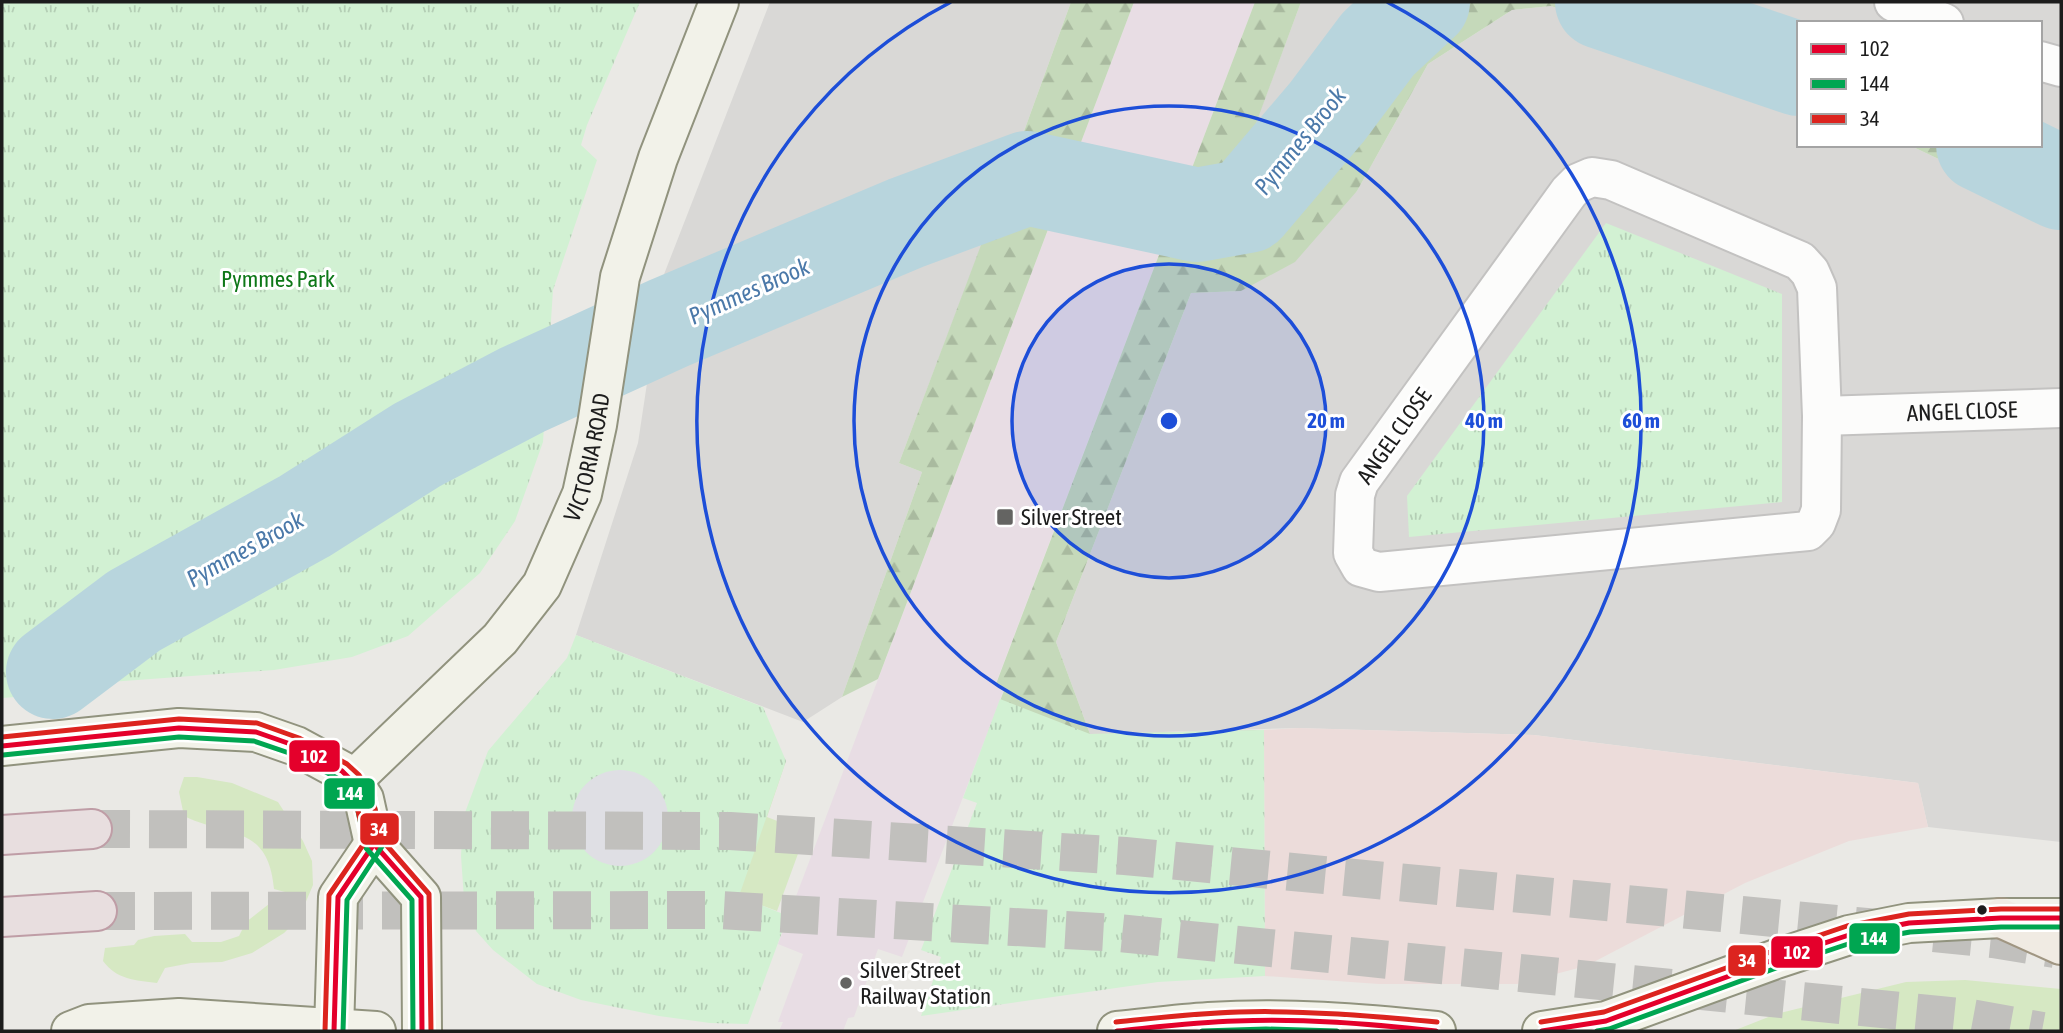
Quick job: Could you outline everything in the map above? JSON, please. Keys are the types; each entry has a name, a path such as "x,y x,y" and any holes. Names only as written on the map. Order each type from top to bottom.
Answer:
{"highway":[{"path":"2,835 92,829"},
{"path":"2,917 97,911"}],"main road":[{"path":"2001,918 2061,946"}],"street":[{"name":"VICTORIA ROAD","path":"352,781 500,639 542,585 582,494 597,425 620,277 658,158 719,2"},
{"path":"1894,2 1939,21"},
{"path":"2042,62 2061,67"},
{"name":"ANGEL CLOSE","path":"1592,177 1611,180 1800,261 1810,272 1817,288 1822,416 1821,510 1816,523 1808,531 1379,572 1361,567 1353,553 1355,495 1359,482 1569,192 1578,183 1592,177"},
{"name":"ANGEL CLOSE","path":"1822,416 2061,408"},
{"path":"2,746 179,728 256,732 296,746 342,771 364,799 374,844 421,897 422,1031"},
{"path":"334,1029 338,897 374,844"},
{"path":"1542,1031 1606,1021 1849,935 1909,923 2061,918"},
{"path":"71,1031 89,1024 179,1018 376,1031"},
{"path":"1117,1031 1210,1022 1277,1020 1376,1024 1436,1031"}],"shaded area":[{"path":"770,2 1071,2 1015,156 950,170 951,175 894,196 896,200 654,300"},
{"path":"1134,2 1255,2 996,683 1005,687 902,957 878,949 854,1017 848,1018 843,1031 779,1031 783,1022 778,1022 803,954 778,944"},
{"path":"1301,2 1391,2 1381,9 1316,90 1243,157"},
{"path":"1731,2 2061,2 2061,141 2042,129 2042,21 1797,21 1797,28"},
{"path":"1551,6 1797,93 1797,147 1913,147 2061,217 2061,842 1928,827 1918,783 1534,735 1298,728 1090,734 1056,642 1191,293 1241,291 1357,191 1428,64 1512,10"},
{"path":"985,236 899,463 922,472 842,697 803,722 576,635 638,443 649,370"},
{"path":"1298,728 1534,735 1918,783 1928,827 1849,841 1745,883 1586,966 1517,984 1379,984 1265,976 1264,730"},
{"path":"620,770 638,774 654,784 664,800 668,818 664,836 654,852 638,862 620,866 602,862 586,852 576,836 572,818 576,800 586,784 602,774"}],"green space":[{"name":"Pymmes Park","path":"2,2 640,2 581,145 597,160 553,290 543,442 515,521 480,573 408,636 352,657 274,670 110,682 41,695 2,698"},
{"path":"1071,2 1134,2 878,679 842,697 922,472 899,463 984,237 649,370 654,300 895,200 894,196 951,175 950,170 1015,156"},
{"path":"1255,2 1301,2 1244,156 1316,90 1381,9 1391,2 1731,2 1797,28 1797,93 1551,6 1512,10 1428,64 1357,191 1295,262 1241,291 1191,293 1056,642 1090,734 1264,730 1031,753 988,732 1005,688 996,684"},
{"path":"2042,129 2061,141 2061,217 1913,147 2042,147"},
{"path":"1606,223 1782,294 1782,502 1409,537 1407,496"},
{"path":"576,635 763,707 786,761 739,896 788,916 748,1024 710,1023 659,1016 581,1000 537,984 493,950 476,931 464,899 461,856 463,818 488,751 567,658"},
{"path":"1000,699 1090,734 1264,730 1265,976 1158,982 921,1016 941,957 921,950 977,803 963,798"},
{"path":"786,761 767,817 806,832 777,911 734,895 765,770"},
{"path":"184,777 232,783 278,802 303,841 312,861 313,885 299,918 284,933 252,953 222,962 191,963 165,968 157,983 120,976 103,961 105,948 134,945 138,940 154,936 185,934 192,942 221,942 239,936 246,922 269,904 285,903 285,892 274,889 264,853 255,843 244,836 184,816 179,792"},
{"path":"1965,980 2061,989 2061,1031 1733,1031 1776,1014 1906,982"}],"waterway":[{"name":"Pymmes Brook","path":"53,672 134,611 305,516 417,445 522,390 669,323 906,223 1027,178 1197,215 1247,206 1327,112 1378,44 1423,2"},
{"name":"Pymmes Brook","path":"1602,2 1797,68"},
{"name":"Pymmes Brook","path":"1987,147 2061,183"}],"tunnel":[{"path":"92,829 730,831 1125,856 1878,928"},
{"path":"97,911 718,910 1119,933 1971,1018 2042,1031"},
{"path":"1934,933 2055,949"}],"transit line":[{"name":"34","path":"2,737 179,719 257,723 299,738 347,764 359,775 372,796 382,840 429,894 431,1031"},
{"name":"102","path":"2,746 179,728 256,732 296,746 342,771 364,799 374,844 421,897 422,1031"},
{"name":"144","path":"3,755 179,737 254,741 292,754 337,778 356,802 366,848 412,900 413,1031"},
{"name":"144","path":"343,1031 347,900 383,845 372,796 365,785"},
{"name":"102","path":"334,1031 338,897 374,844 364,799 358,790"},
{"name":"34","path":"325,1031 329,895 365,842 356,802 351,795"},
{"name":"34","path":"1541,1022 1604,1012 1847,926 1909,914 2061,909"},
{"name":"102","path":"1542,1031 1606,1021 1849,935 1909,923 2061,918"},
{"name":"144","path":"1597,1031 1851,943 1910,932 2061,927"},
{"name":"34","path":"1116,1022 1208,1013 1264,1012 1338,1014 1437,1022"},
{"name":"102","path":"1117,1031 1206,1022 1261,1020 1336,1022 1436,1031"},
{"name":"144","path":"1202,1031 1337,1031"}],"place":[{"name":"Silver Street","path":"1005,517"},
{"name":"Silver Street Railway Station","path":"846,983"}]}
